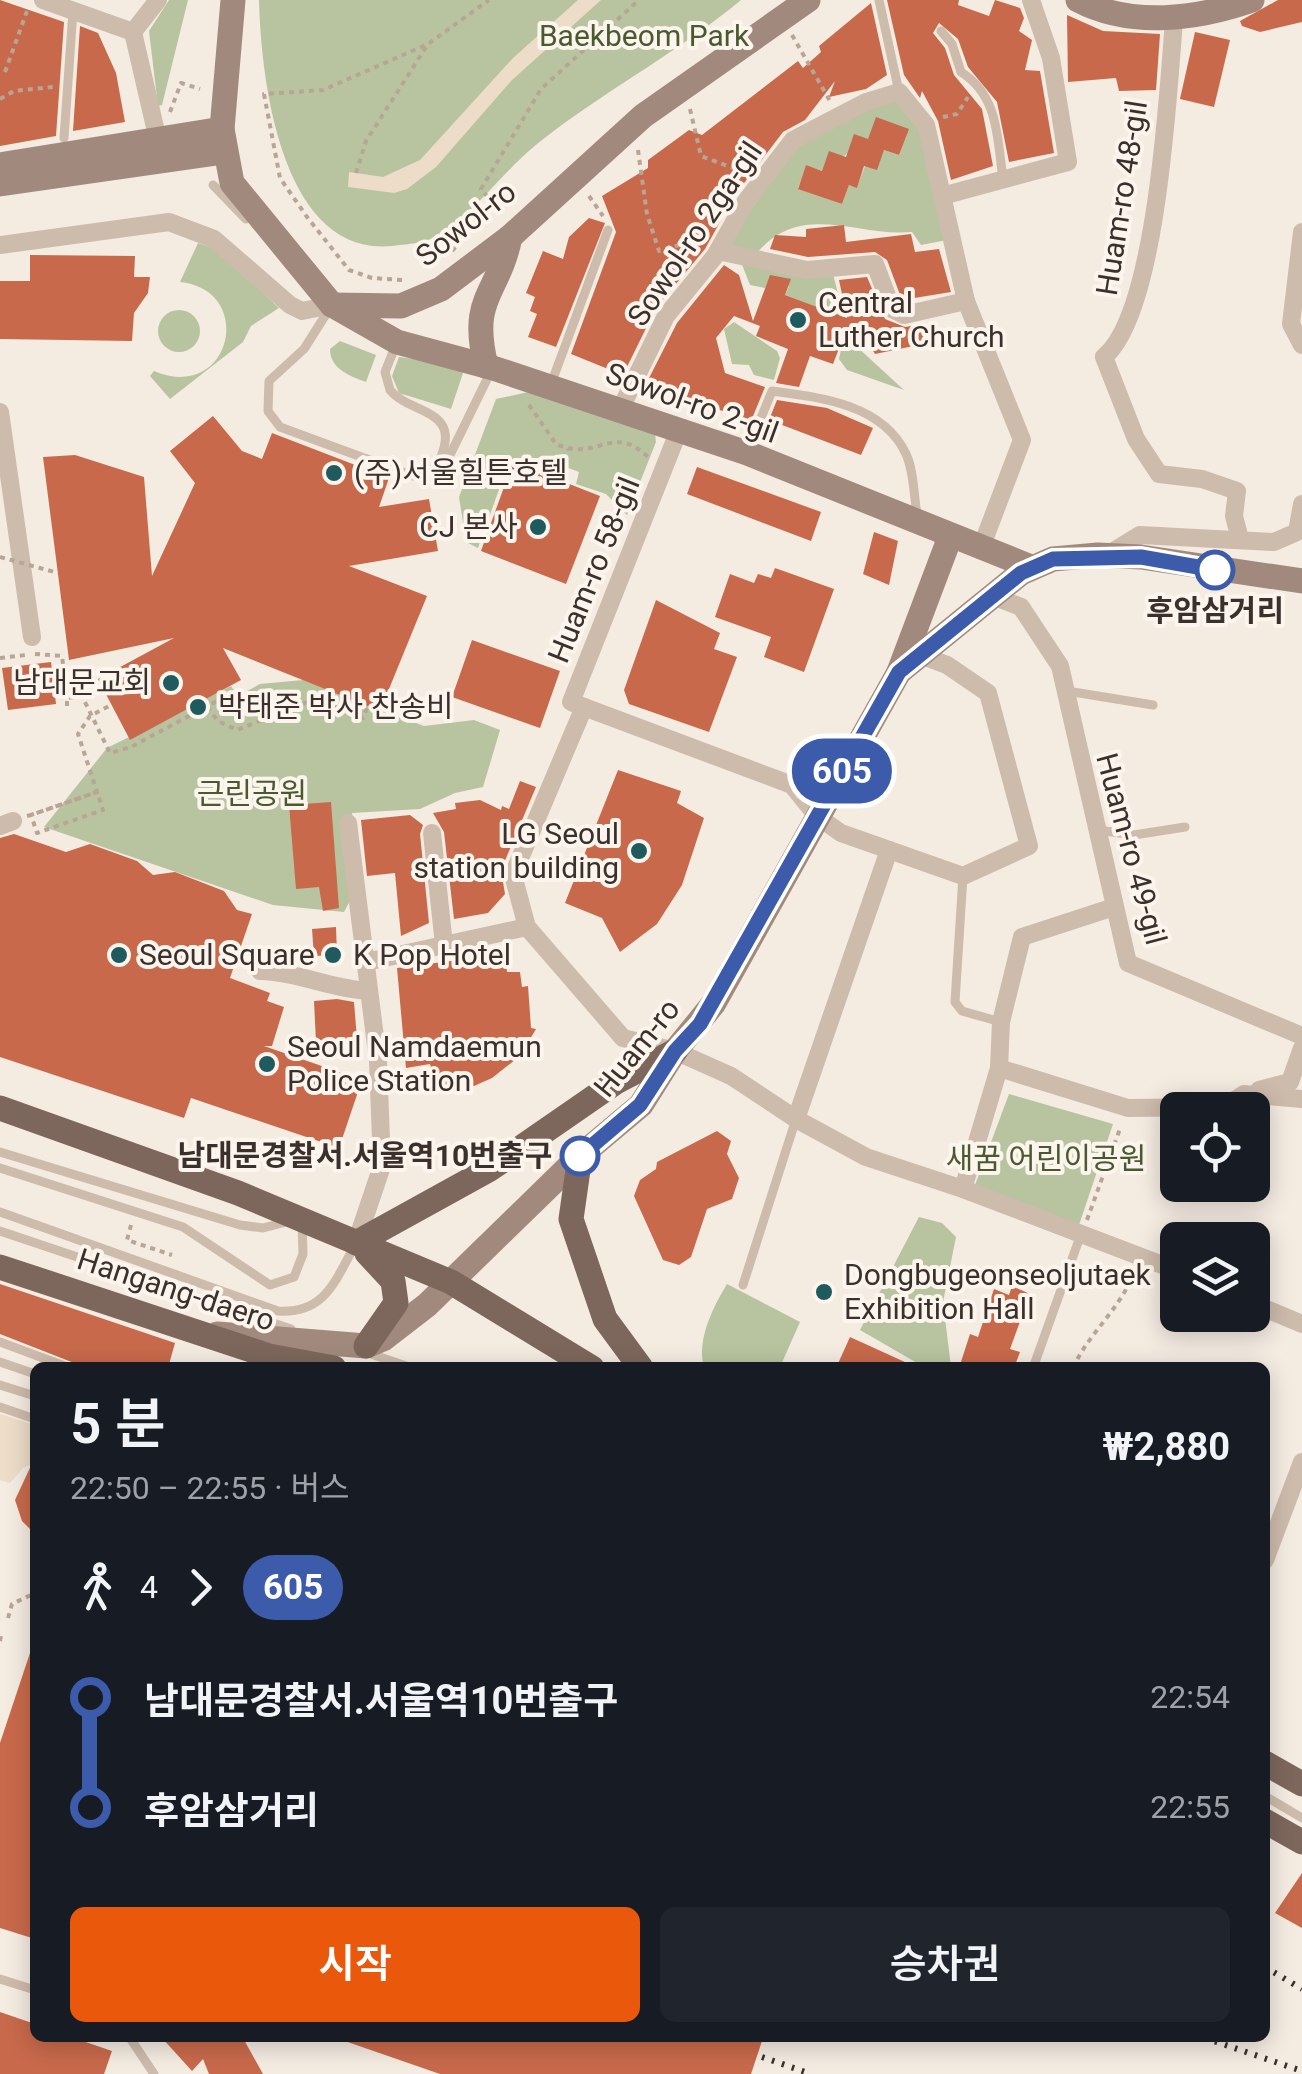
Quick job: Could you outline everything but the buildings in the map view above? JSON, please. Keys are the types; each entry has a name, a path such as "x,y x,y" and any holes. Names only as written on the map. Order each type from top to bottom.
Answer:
{"main road":[{"path":"233,0 222,184 332,305"},
{"name":"Sowol-ro","path":"332,305 401,306 441,289 510,237 630,128 808,0"},
{"path":"1078,0 1091,7 1174,20 1252,0"},
{"path":"0,165 162,137 223,141"},
{"path":"0,184 162,137"},
{"path":"490,367 480,339 480,308 506,255 510,237"},
{"name":"Sowol-ro 2-gil","path":"332,305 396,342 490,367 747,454 1031,567"},
{"name":"Huam-ro","path":"347,1352 384,1339 451,1282 580,1156 640,1105 675,1051 714,1003 899,672 950,536"},
{"name":"Huam-ro","path":"899,672 1031,567 1053,559 1107,556 1302,580"},
{"path":"356,1243 490,1169 616,1082 675,1051"},
{"path":"0,1108 302,1218 451,1282 582,1362"},
{"path":"580,1156 571,1218 605,1319 637,1362"},
{"path":"347,1352 392,1312 396,1293 387,1273 356,1243"},
{"name":"Hangang-daero","path":"0,1266 269,1356 347,1352"},
{"path":"1270,1766 1302,1784"},
{"path":"1270,1824 1302,1842"}],"street":[{"path":"43,0 133,32"},
{"path":"133,32 158,0"},
{"path":"942,196 1068,162 1051,58 1031,0"},
{"name":"Huam-ro 48-gil","path":"1174,20 1142,284 1120,344 1104,357 1136,440 1159,474 1202,478 1236,492 1234,516 1240,539"},
{"path":"133,32 162,137"},
{"path":"899,92 926,128 966,301 1022,440 981,548"},
{"name":"Sowol-ro 2ga-gil","path":"620,410 666,316 716,254 746,201 794,140 866,102 899,92"},
{"path":"0,244 78,238 169,222 214,239 302,311 332,305"},
{"path":"1302,232 1292,324 1302,345"},
{"path":"716,254 807,270 874,264 892,309 904,315 966,301"},
{"path":"0,412 32,637"},
{"name":"Huam-ro 58-gil","path":"679,430 572,702 584,707 513,875 527,927 623,1038 675,1051 731,1076 796,1119 866,1157 963,1189 1160,1264"},
{"path":"1107,556 1140,536 1274,542 1297,532 1302,504"},
{"name":"Huam-ro 49-gil","path":"993,596 1021,607 1060,666 1128,963 1302,1036"},
{"path":"584,707 792,785 817,816 841,833 963,876 1029,846 988,693 947,666 923,656"},
{"path":"348,823 369,991 382,1166 356,1243"},
{"path":"432,833 444,945"},
{"path":"796,1119 889,850"},
{"path":"963,1189 999,1068 1001,1022 1022,937 1114,906"},
{"path":"366,962 527,927"},
{"path":"260,971 292,972 330,988 369,991"},
{"path":"1252,1092 1290,1082 1302,1048"},
{"path":"999,1068 1128,1108 1160,1108"},
{"path":"1270,1096 1302,1099"},
{"path":"1270,1311 1302,1324"},
{"path":"1270,1544 1302,1462"},
{"path":"1284,1501 1302,1508"}],"lane":[{"path":"879,0 899,92"},
{"path":"64,138 73,10"},
{"path":"941,31 952,44 961,72 980,84 991,101 1003,179"},
{"path":"550,387 608,230"},
{"path":"332,305 304,349 274,373 266,391 268,411 280,427 403,475 423,474 439,460 450,457 490,367"},
{"path":"396,342 385,372 390,390 436,416 445,438 439,460"},
{"path":"747,454 772,390 822,397 870,415 906,453 919,523"},
{"path":"1064,691 1153,705"},
{"path":"1095,830 1134,835 1184,827"},
{"path":"963,876 955,1002 962,1011 1001,1022"},
{"path":"743,1286 796,1119"},
{"path":"0,1152 240,1225 263,1228 302,1218 301,1263 294,1277 270,1285 183,1227 0,1168"},
{"path":"0,1212 278,1311 300,1313 316,1305 356,1243"},
{"path":"0,1231 347,1352 388,1362"},
{"path":"1036,1362 1082,1234"},
{"path":"0,1342 54,1362"},
{"path":"0,1362 30,1372"},
{"path":"0,1384 30,1394"},
{"path":"0,1407 30,1417"},
{"path":"1270,1799 1302,1818"},
{"path":"0,1979 30,1988"},
{"path":"133,2042 154,2074"}],"path":[{"path":"5,72 31,0"},
{"path":"413,277 372,278 349,270 280,178 264,94 323,90 428,44 490,0"},
{"path":"440,262 492,202 481,189 541,89 640,0"},
{"path":"782,18 831,103"},
{"path":"356,172 366,141 428,44"},
{"path":"162,137 181,84 200,89"},
{"path":"926,128 943,116 958,114 980,84"},
{"path":"0,99 14,90 68,86"},
{"path":"630,128 642,161 647,214 659,251 690,242 716,254"},
{"path":"696,131 701,156 735,166"},
{"path":"571,180 600,205 608,230"},
{"path":"521,393 556,444 586,451 621,440 630,442 649,458"},
{"path":"558,480 568,449"},
{"path":"0,556 58,573"},
{"path":"0,658 62,656 66,697 82,696 83,704 67,706 66,698 82,696 110,753 131,747 232,693"},
{"path":"208,706 218,720 238,730 315,699 363,718 368,706"},
{"path":"15,821 37,833 103,810 78,734 90,716 111,705"},
{"path":"15,821 97,792"},
{"path":"1082,1234 1128,1108"},
{"path":"132,1225 127,1240 172,1255"},
{"path":"1076,1362 1081,1349 1128,1289 1138,1255"},
{"path":"8,1618 12,1604 30,1595"}],"green space":[{"path":"169,0 188,0 162,105 158,106 149,31"},
{"name":"Baekbeom Park","path":"259,0 741,0 537,144 450,227 426,241 392,246 354,242 325,223 302,194 285,157 273,115"},
{"path":"895,100 921,124 947,240 921,245 912,232 810,225 791,228 756,254 733,250 730,239 799,141 871,105","holes":["908,129 899,155 884,150 865,166 857,187 849,185 842,204 798,188 806,166 823,171 868,139"]},
{"path":"198,243 216,249 279,308 251,326 243,342 170,399 150,376 154,371 180,377 201,372 216,359 225,342 226,322 219,304 204,289 180,282"},
{"path":"741,262 833,274 844,317 785,295 789,286 770,279 765,288 750,285"},
{"path":"179,310 194,316 200,331 194,346 179,352 164,346 158,331 164,316"},
{"path":"734,322 777,351 780,358 774,380 754,375 749,365 732,364 724,329"},
{"path":"844,335 904,390 847,370 839,359"},
{"path":"340,341 376,355 366,382 342,371 333,362 330,349"},
{"path":"399,357 460,365 463,373 451,409 399,393 392,376"},
{"path":"533,391 655,434 656,442 627,515 606,494 576,484 579,472 539,457 534,467 510,459 478,548 466,542 459,497 496,399"},
{"name":"근린공원","path":"303,680 424,726 474,720 500,730 483,787 455,793 420,809 352,813 360,882 344,912 273,905 44,827 107,748 231,686 238,696 260,684"},
{"name":"새꿈 어린이공원","path":"1009,1094 1113,1124 1078,1228 975,1185"},
{"path":"919,1217 942,1223 956,1237 943,1302 950,1362 915,1362 860,1330"},
{"path":"727,1284 800,1322 782,1362 703,1362 702,1346 711,1314"}],"shaded area":[{"path":"578,0 601,0 511,81 436,167 407,189 394,193 348,187 349,172 383,177 420,160 513,58"},
{"path":"0,1414 30,1423 30,1465 10,1483 0,1480"}],"railway":[{"path":"1270,1970 1302,1989"},
{"path":"1217,2042 1302,2071"},
{"path":"762,2057 811,2074"}],"bus line":[{"name":"605","path":"580,1156 640,1105 675,1051 714,1003 899,672 1021,573 1053,559 1141,557 1215,570"}],"place":[{"name":"Central Luther Church","path":"798,320"},
{"name":"(주)서울힐튼호텔","path":"334,473"},
{"name":"CJ 본사","path":"538,527"},
{"name":"후암삼거리","path":"1215,570"},
{"name":"남대문교회","path":"171,683"},
{"name":"박태준 박사 찬송비","path":"198,707"},
{"name":"LG Seoul station building","path":"639,851"},
{"name":"Seoul Square","path":"119,955"},
{"name":"K Pop Hotel","path":"333,955"},
{"name":"Seoul Namdaemun Police Station","path":"267,1064"},
{"name":"남대문경찰서.서울역10번출구","path":"580,1156"},
{"name":"Dongbugeonseoljutaek Exhibition Hall","path":"824,1292"}]}
